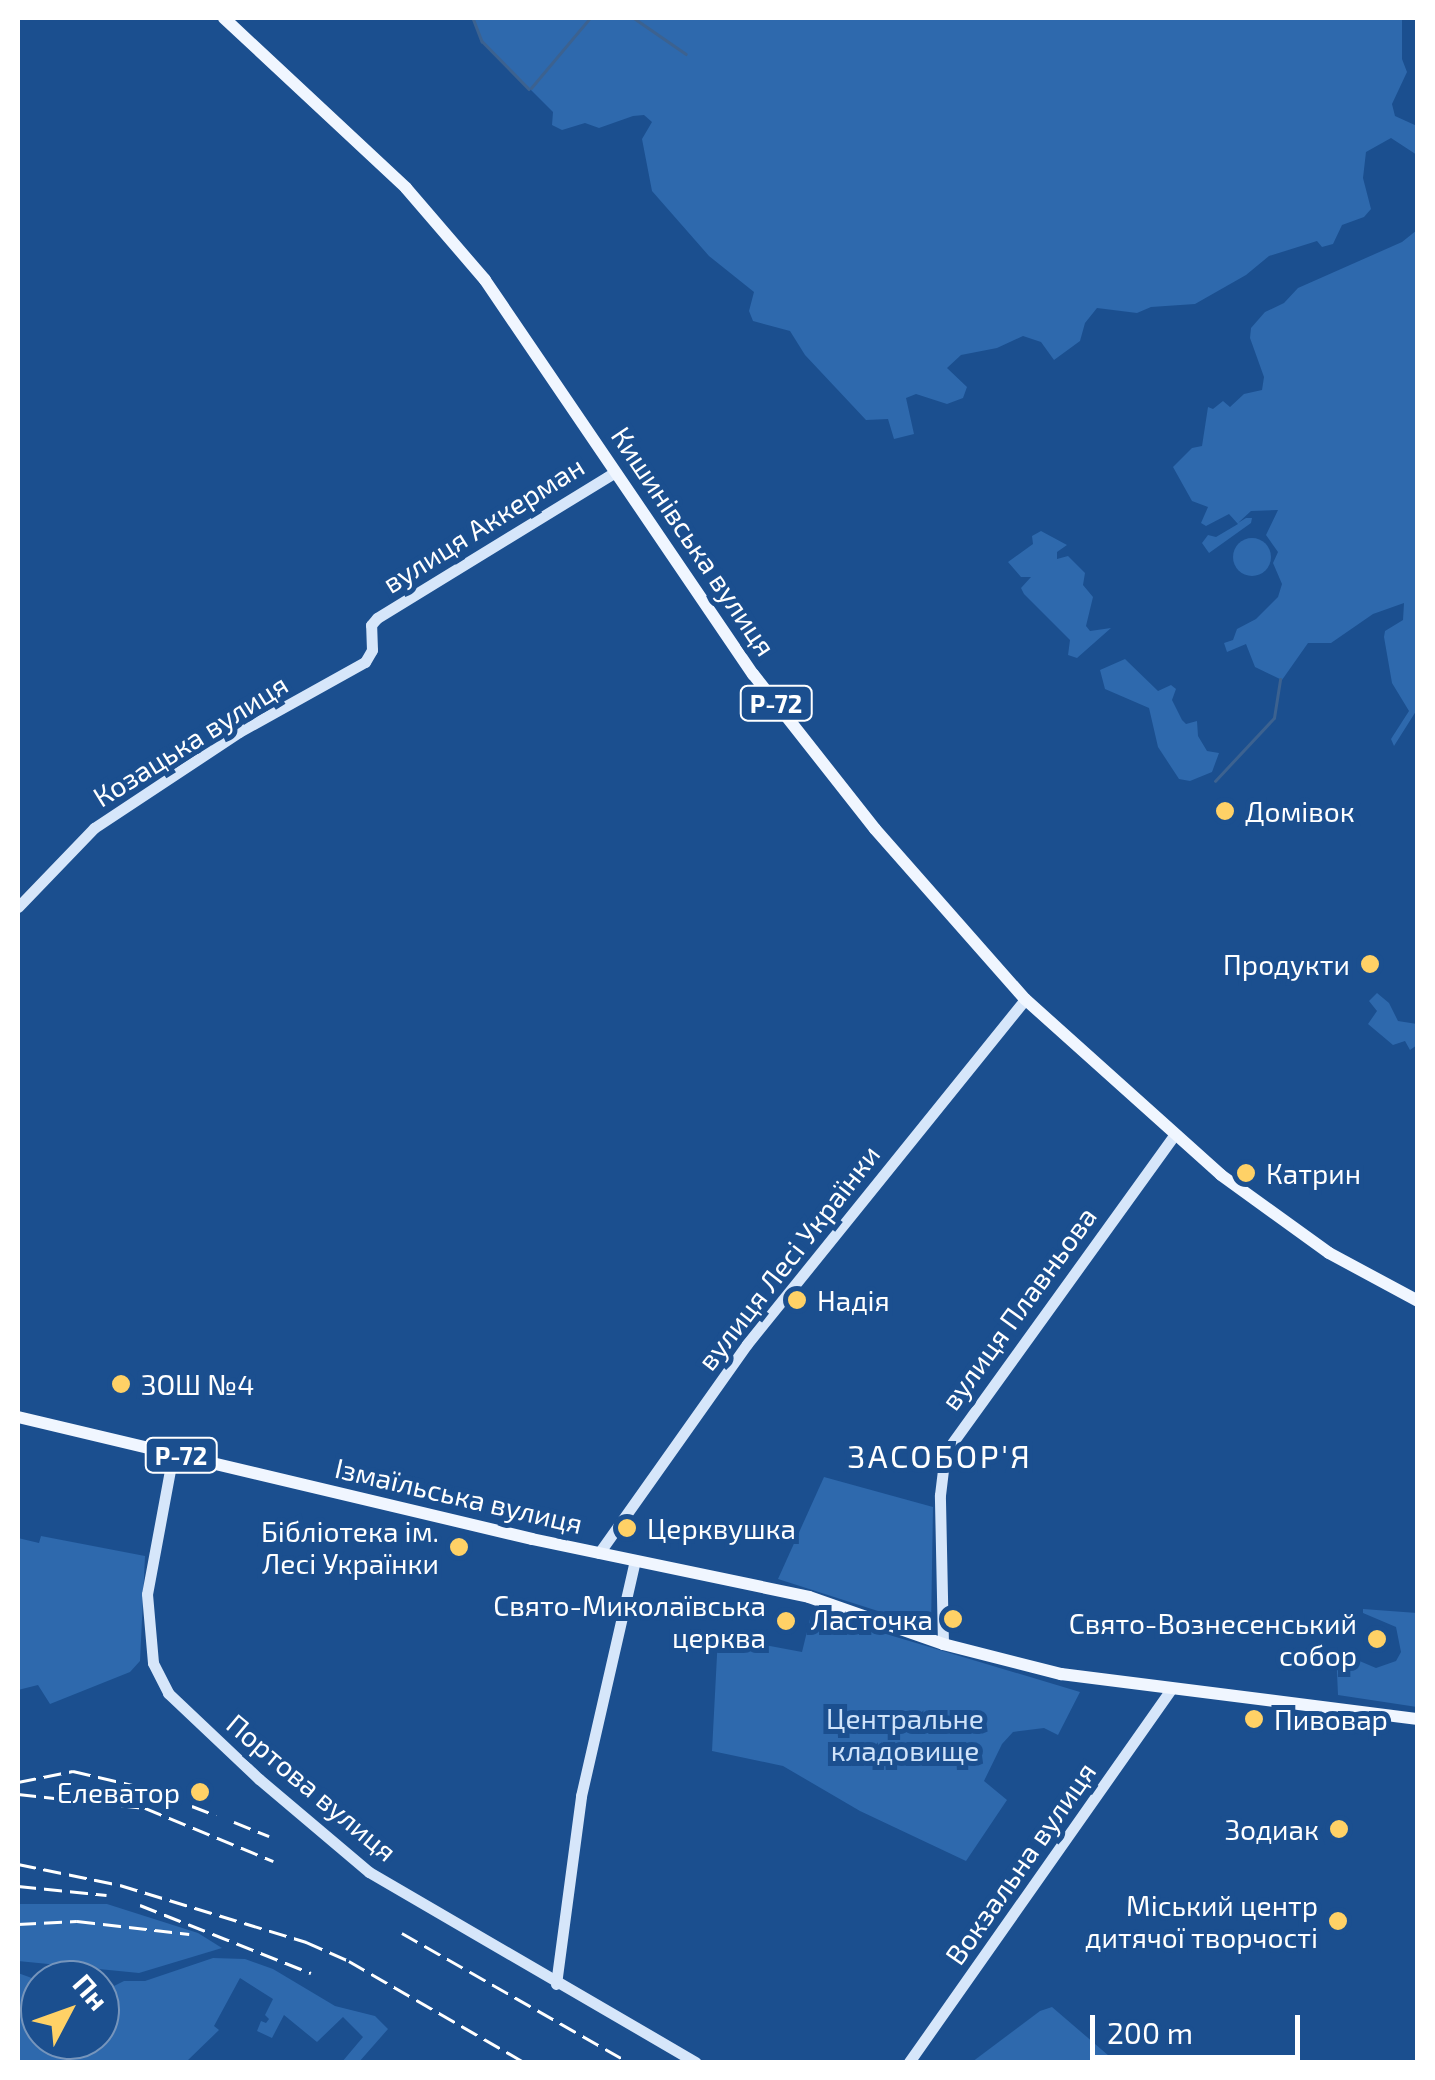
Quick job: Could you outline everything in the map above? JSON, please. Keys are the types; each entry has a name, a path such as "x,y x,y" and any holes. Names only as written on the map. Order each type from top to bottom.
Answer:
{"main road":[{"name":"Кишинівська вулиця","path":"224,18 349,131 446,232 543,360 752,674 875,829 1025,1000 1174,1135 1329,1253 1418,1301"},
{"name":"Ізмаїльська вулиця","path":"18,1417 599,1553 810,1597 943,1644 1061,1674 1170,1691 1418,1719"}],"street":[{"name":"вулиця Аккерман","path":"377,618 615,472"},
{"name":"Козацька вулиця","path":"18,907 94,828 239,732 366,662 372,650 371,624 377,618"},
{"name":"вулиця Лесі Українки","path":"599,1553 747,1344 1025,1000"},
{"name":"вулиця Плавньова","path":"943,1644 940,1560 945,1453 1174,1135"},
{"name":"Портова вулиця","path":"173,1454 147,1594 153,1663 168,1693 369,1872 696,2062"},
{"path":"556,1984 581,1796 635,1561"},
{"name":"Вокзальна вулиця","path":"910,2062 1170,1691"}],"green space":[{"path":"473,18 1402,18 1402,59 1407,72 1392,104 1395,116 1417,126 1417,155 1391,138 1366,152 1363,178 1371,209 1364,217 1342,225 1333,244 1322,247 1317,241 1269,256 1246,275 1195,304 1151,307 1137,313 1097,308 1085,323 1080,341 1054,360 1041,342 1023,336 997,348 961,355 947,368 967,387 963,398 947,404 916,394 906,398 914,434 894,439 888,419 866,420 805,355 790,331 753,321 749,311 754,292 709,256 652,191 642,139 652,122 644,115 599,128 585,123 562,130 552,125 553,112 482,41"},
{"path":"1417,230 1418,708 1394,746 1391,739 1409,711 1392,683 1384,637 1385,631 1403,620 1404,603 1373,614 1331,643 1308,643 1282,680 1255,667 1246,644 1227,652 1224,643 1233,640 1237,629 1256,619 1278,597 1282,584 1273,563 1278,552 1266,535 1278,510 1251,511 1238,523 1252,518 1251,523 1209,553 1202,543 1208,535 1216,537 1238,524 1229,514 1206,526 1201,523 1208,507 1192,501 1173,467 1192,448 1202,446 1208,407 1213,409 1223,401 1230,407 1244,394 1262,390 1264,377 1250,338 1251,328 1265,312 1284,303 1298,288 1402,242"},
{"path":"1041,531 1067,545 1057,552 1057,559 1068,556 1085,573 1083,585 1093,597 1086,626 1090,631 1111,628 1077,658 1068,655 1070,640 1024,594 1021,588 1031,577 1021,577 1008,562 1033,544 1032,536"},
{"path":"1252,538 1265,544 1271,557 1265,570 1252,576 1239,570 1233,557 1239,544"},
{"path":"1125,659 1158,691 1171,685 1176,689 1172,700 1182,720 1186,724 1197,721 1198,736 1207,751 1219,753 1212,772 1190,781 1179,779 1158,747 1149,708 1105,689 1100,670"},
{"path":"1377,993 1389,1003 1398,1021 1417,1024 1417,1045 1410,1050 1405,1041 1393,1045 1368,1024 1377,1011 1369,1001"},
{"path":"824,1477 933,1507 931,1628 778,1579"},
{"path":"41,1536 145,1556 140,1661 130,1672 50,1704 38,1685 18,1690 18,1538 39,1543"},
{"path":"1363,1609 1417,1613 1417,1707 1338,1695 1336,1651 1376,1668 1396,1661 1401,1652 1396,1627 1363,1613"},
{"name":"Центральне кладовище","path":"812,1611 839,1619 840,1627 853,1632 866,1628 1080,1692 1058,1735 1044,1728 1013,1732 1002,1744 984,1781 1007,1800 966,1861 860,1811 783,1766 712,1751 718,1636 802,1652"},
{"path":"18,1904 107,1904 198,1933 222,1948 139,1973 120,1971 120,1960 18,1961"},
{"path":"213,1958 245,1959 273,1969 335,2006 375,2016 388,2029 359,2062 342,2062 363,2037 343,2017 317,2042 284,2015 272,2038 257,2031 261,2021 266,2023 269,2019 265,2015 273,1999 240,1978 214,2026 219,2030 186,2062 18,2062 18,1973 20,2060 120,2060 120,1983 145,1981"},
{"path":"1052,2007 1116,2062 972,2062 1040,2011"}],"waterway":[{"path":"473,18 482,41 529,89"},
{"path":"531,88 590,18"},
{"path":"634,18 686,54"},
{"path":"1215,781 1274,718 1280,679"}],"railway":[{"path":"18,1782 73,1771 141,1787"},
{"path":"158,1793 180,1801"},
{"path":"18,1794 145,1808 273,1861"},
{"path":"192,1806 216,1815"},
{"path":"234,1822 269,1836"},
{"path":"18,1864 120,1885 306,1942 349,1961 524,2062"},
{"path":"18,1886 107,1895"},
{"path":"140,1905 311,1973"},
{"path":"18,1924 77,1921 189,1934"},
{"path":"402,1933 628,2062"}],"place":[{"name":"Домівок","path":"1225,811"},
{"name":"Продукти","path":"1370,964"},
{"name":"Катрин","path":"1246,1173"},
{"name":"Надія","path":"797,1300"},
{"name":"ЗОШ №4","path":"121,1384"},
{"name":"Церквушка","path":"627,1528"},
{"name":"Бібліотека ім. Лесі Українки","path":"459,1547"},
{"name":"Ласточка","path":"953,1619"},
{"name":"Свято-Миколаївська церква","path":"786,1621"},
{"name":"Свято-Вознесенський собор","path":"1377,1639"},
{"name":"Пивовар","path":"1254,1719"},
{"name":"Елеватор","path":"200,1792"},
{"name":"Зодиак","path":"1339,1829"},
{"name":"Міський центр дитячої творчості","path":"1338,1921"}],"district":[{"name":"ЗАСОБОР'Я","path":"940,1455"}]}
